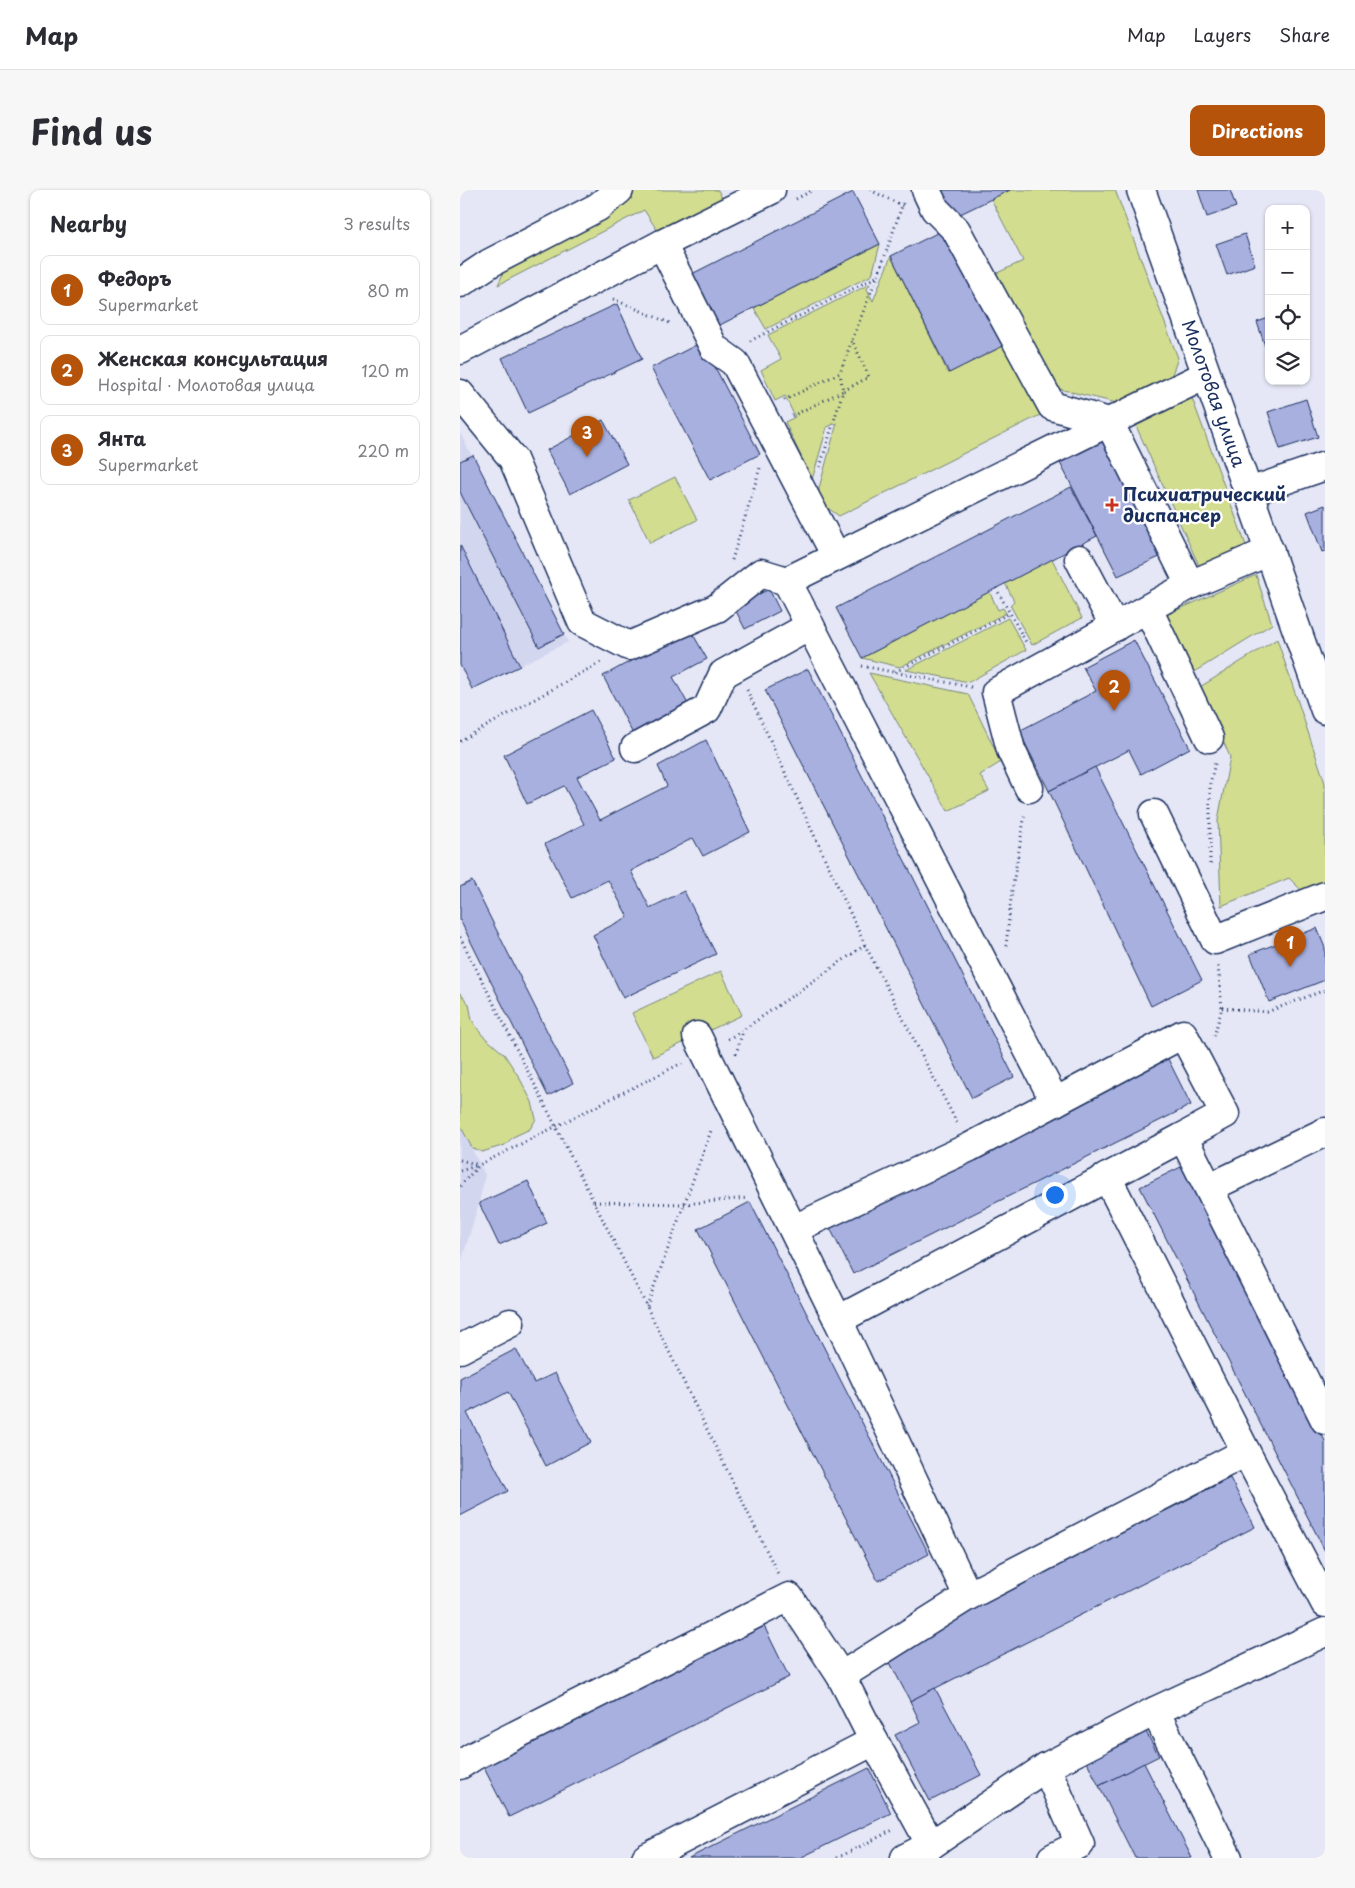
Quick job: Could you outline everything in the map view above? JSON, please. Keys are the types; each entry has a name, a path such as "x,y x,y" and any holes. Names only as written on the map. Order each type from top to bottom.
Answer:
{"street":[{"path":"460,283 490,263 598,207 619,190"},
{"path":"462,343 507,325 662,244 730,199 771,190"},
{"name":"Молотовая улица","path":"1142,190 1325,710"},
{"path":"915,194 935,209 956,230 1052,406 1109,422 1190,586"},
{"path":"662,244 716,347 735,363 836,556"},
{"path":"786,581 1206,375"},
{"path":"460,394 513,459 582,622 630,646 717,608 761,573 786,581 1055,1102"},
{"path":"1249,492 1325,466"},
{"path":"1029,788 1011,750 996,692 1190,586 1270,551"},
{"path":"1079,559 1114,627"},
{"path":"1148,608 1209,738"},
{"path":"635,748 707,709 723,674 810,626"},
{"path":"1154,814 1215,940 1325,896"},
{"path":"794,1229 970,1147 1183,1034 1225,1114 838,1320"},
{"path":"701,1044 794,1229 968,1596"},
{"path":"1209,1188 1325,1132"},
{"path":"1183,1137 1325,1420"},
{"path":"1107,1177 1246,1452 1325,1603"},
{"path":"460,1348 510,1323"},
{"path":"841,1676 968,1596 1246,1452"},
{"path":"460,1765 474,1756 789,1597 841,1676 931,1846"},
{"path":"905,1858 931,1846 1046,1766 1155,1711 1325,1632"},
{"path":"1155,1711 1228,1858"},
{"path":"646,1858 874,1741"},
{"path":"1046,1766 1080,1844 1052,1858"}],"path":[{"path":"809,504 842,391 840,373 877,277 915,194"},
{"path":"612,299 716,347 877,277"},
{"path":"764,419 842,391 869,377 852,340"},
{"path":"764,419 840,373"},
{"path":"731,562 761,463 766,455 764,419"},
{"path":"996,588 1040,668"},
{"path":"894,672 1010,613"},
{"path":"460,740 630,646"},
{"path":"827,659 996,692"},
{"path":"736,666 866,945 970,1147"},
{"path":"1209,738 1215,763 1210,784 1210,870"},
{"path":"1006,949 1012,890 1029,788"},
{"path":"460,937 647,1307 789,1597"},
{"path":"1203,1074 1222,1008 1215,940"},
{"path":"460,1170 480,1165 557,1127 701,1044 743,1030 866,945"},
{"path":"1222,1008 1268,1012 1325,990"},
{"path":"647,1307 725,1093 743,1030"},
{"path":"460,1160 480,1165"},
{"path":"460,1186 480,1165"},
{"path":"594,1202 684,1204 776,1194"},
{"path":"837,1858 916,1819"}],"shaded area":[{"path":"460,433 568,642 472,689 460,665"},
{"path":"460,1125 485,1175 479,1203 460,1266"}],"green space":[{"path":"635,190 718,190 722,198 657,230 644,210 498,285 507,264 612,209"},
{"path":"1010,190 1115,190 1178,358 1171,377 1117,403 1055,388 995,274 1023,261 991,199"},
{"path":"880,244 872,275 766,329 754,308"},
{"path":"891,256 948,373 1003,346 1042,414 839,516 819,502 819,488 837,423 827,427 812,480 785,422 795,417 785,396 775,401 761,370 781,359 768,335 870,284 867,289 873,301"},
{"path":"1192,398 1247,548 1201,570 1136,426"},
{"path":"675,477 697,520 650,543 629,500"},
{"path":"1052,559 1082,618 1032,645 1010,605 1014,601 1005,583"},
{"path":"1256,575 1272,624 1194,672 1164,616"},
{"path":"989,591 998,610 1003,608 1006,613 900,667 862,658"},
{"path":"1008,618 1026,650 969,682 906,670"},
{"path":"1277,639 1325,783 1325,889 1307,896 1289,878 1221,906 1218,820 1230,757 1200,687"},
{"path":"869,673 968,694 1001,762 980,775 989,791 948,811"},
{"path":"721,971 742,1015 653,1057 632,1013"},
{"path":"460,993 469,1004 472,1020 482,1035 504,1054 519,1077 532,1102 536,1119 530,1129 513,1137 505,1145 482,1152 472,1148 460,1125"}],"building":[{"path":"941,190 1010,190 954,217"},
{"path":"1198,190 1230,190 1236,207 1207,217"},
{"path":"853,192 880,244 712,329 686,277"},
{"path":"943,230 1003,346 949,373 891,256"},
{"path":"1245,234 1255,265 1227,275 1216,244"},
{"path":"617,304 642,359 528,413 502,358"},
{"path":"1265,319 1265,346 1257,322"},
{"path":"702,342 760,454 710,480 651,368"},
{"path":"1306,399 1318,437 1280,449 1268,412"},
{"path":"603,420 627,464 570,494 547,450"},
{"name":"Психиатрический диспансер","path":"1106,432 1166,554 1118,576 1057,457"},
{"path":"473,455 564,634 539,647 460,492 460,461"},
{"path":"1071,487 1097,536 862,658 836,608"},
{"path":"1325,505 1325,551 1322,552 1307,512"},
{"path":"460,545 520,666 472,689 460,665"},
{"path":"769,589 780,611 745,629 734,607"},
{"path":"690,629 707,659 673,677 688,704 633,734 603,676"},
{"path":"1134,640 1190,748 1141,774 1129,750 1049,791 1019,731 1096,691 1083,667"},
{"path":"808,669 1014,1077 972,1098 765,690"},
{"path":"591,710 616,758 577,777 600,820 667,786 658,766 706,740 750,832 703,856 693,838 631,871 650,908 684,891 716,954 623,998 593,935 628,917 608,880 572,898 545,844 584,824 564,786 527,804 504,755"},
{"path":"1095,767 1202,980 1151,1006 1049,791"},
{"path":"472,881 573,1083 548,1096 460,920 460,887"},
{"path":"1317,928 1325,948 1325,980 1269,1002 1250,954"},
{"path":"1167,1057 1191,1105 853,1274 829,1226"},
{"path":"1185,1165 1325,1441 1325,1551 1140,1187"},
{"path":"528,1181 547,1223 499,1245 479,1203"},
{"path":"750,1202 929,1554 878,1581 698,1229"},
{"path":"516,1349 534,1383 555,1373 591,1442 546,1466 508,1392 467,1413 508,1491 460,1516 460,1378"},
{"path":"1230,1478 1255,1527 910,1701 885,1653"},
{"path":"764,1626 789,1677 509,1817 483,1766"},
{"path":"935,1688 981,1775 930,1801 895,1735 920,1722 910,1701"},
{"path":"1145,1730 1159,1756 1099,1786 1086,1760"},
{"path":"1144,1763 1192,1858 1135,1858 1099,1786"},
{"path":"869,1768 891,1813 800,1858 689,1858"}],"place":[{"name":"Янта","path":"587,457"},
{"name":"Психиатрический диспансер","path":"1112,505"},
{"name":"Женская консультация","path":"1114,711"},
{"name":"Федоръ","path":"1290,967"}]}
